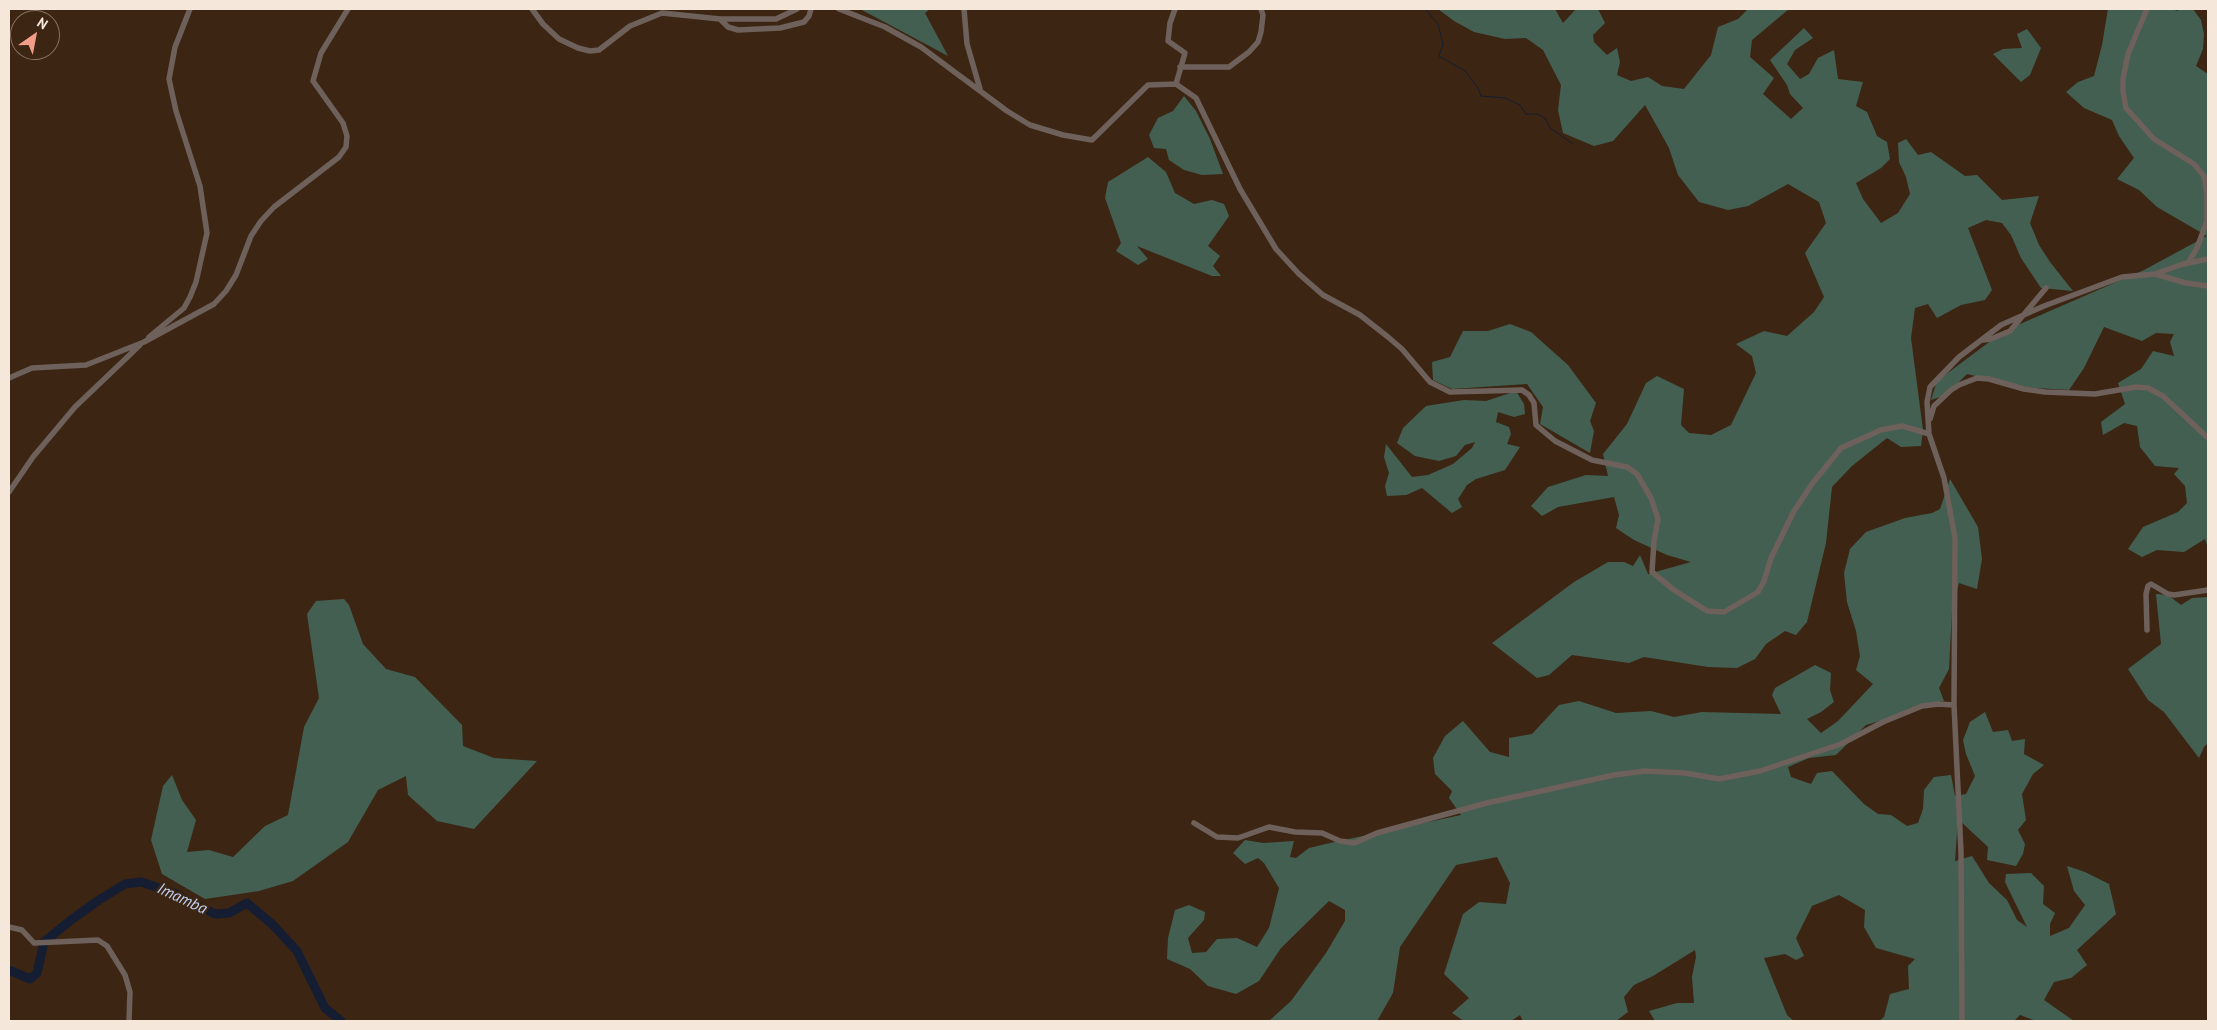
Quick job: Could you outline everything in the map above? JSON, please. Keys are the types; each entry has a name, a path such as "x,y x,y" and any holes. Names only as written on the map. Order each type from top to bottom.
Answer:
{"street":[{"path":"9,492 33,458 75,407 103,383 144,342 184,308 196,282 207,233 200,186 176,112 170,79 175,47 190,9"},
{"path":"9,378 32,368 86,365 144,342 214,304 236,275 251,236 261,221 274,207 339,157 346,147 347,136 343,123 313,81 321,53 348,9"},
{"path":"532,9 543,24 559,39 578,48 590,51 599,50 630,26 662,12 720,19 776,19 797,9"},
{"path":"720,19 728,27 738,30 780,28 804,22 809,16 811,9"},
{"path":"839,9 885,27 921,47 980,89 1007,111 1030,125 1063,135 1092,140 1148,85 1176,84 1196,98 1240,189 1276,249 1299,274 1323,295 1360,315 1388,336 1402,349 1430,382 1450,392 1522,390 1529,395 1534,403 1536,425 1554,441 1592,460 1627,467 1637,474 1651,498 1658,519 1652,572 1674,590 1707,611 1724,612 1758,592 1764,581 1771,558 1794,511 1812,484 1841,448 1881,430 1902,426 1929,434"},
{"path":"964,9 967,44 980,89"},
{"path":"1175,9 1170,23 1168,41 1185,53 1176,84"},
{"path":"1180,67 1229,67 1250,52 1258,42 1261,32 1263,16 1261,9"},
{"path":"2147,9 2128,54 2123,78 2123,92 2126,108 2154,139 2194,164 2204,176 2207,194 2206,226 2198,248 2188,263"},
{"path":"1962,1021 1961,852 1954,705 1955,538 1944,478 1929,434 1927,402 1930,387 1959,357 2001,325 2044,306 2122,277 2154,274 2208,259"},
{"path":"2154,274 2186,283 2208,286"},
{"path":"2022,317 2046,288"},
{"path":"1929,434 1932,411 1938,402 1959,384 1977,378 2045,392 2095,394 2130,387 2148,388 2163,396 2208,438"},
{"path":"2147,630 2146,594 2148,586 2151,584 2174,596 2208,590"},
{"path":"1194,823 1218,837 1238,838 1269,826 1295,832 1322,833 1340,841 1354,843 1377,834 1487,803 1614,775 1645,771 1677,772 1719,779 1760,771 1841,744 1883,722 1922,706 1954,705"},
{"path":"9,927 22,930 34,943 98,940 107,946 125,975 130,992 129,1021"}],"green space":[{"path":"860,9 930,9 925,13 948,56"},
{"path":"1438,9 1555,9 1563,23 1576,9 1598,9 1605,23 1593,35 1594,42 1607,55 1617,48 1620,62 1617,75 1631,81 1648,77 1662,86 1684,89 1711,55 1718,27 1738,19 1748,9 1789,9 1752,40 1750,57 1774,78 1763,94 1791,119 1803,108 1790,94 1787,85 1770,60 1804,28 1813,38 1795,50 1787,64 1800,79 1809,74 1818,58 1834,50 1838,79 1863,82 1856,106 1867,112 1877,136 1887,142 1890,159 1881,168 1856,183 1863,199 1881,223 1898,213 1910,194 1906,177 1899,162 1898,143 1906,139 1918,155 1931,152 1965,176 1977,175 2002,200 2039,196 2030,223 2039,245 2073,291 2041,288 2021,258 2011,235 2002,223 1986,220 1968,228 1992,290 1985,300 1961,305 1937,318 1928,304 1915,308 1911,338 1923,430 1921,446 1901,447 1887,438 1852,466 1832,487 1826,543 1807,622 1796,635 1785,631 1766,644 1755,659 1737,668 1708,667 1644,657 1629,663 1572,655 1549,675 1537,678 1492,643 1574,582 1608,562 1624,562 1633,566 1640,555 1648,574 1691,562 1667,555 1634,540 1616,528 1619,515 1614,497 1558,507 1542,516 1531,506 1548,487 1586,475 1608,476 1603,454 1627,424 1646,383 1657,376 1684,389 1681,425 1689,433 1711,435 1731,425 1756,373 1752,356 1736,344 1764,331 1787,336 1814,312 1824,297 1805,253 1826,223 1819,202 1788,184 1748,206 1728,210 1699,202 1678,175 1669,148 1645,105 1613,141 1594,146 1563,133 1558,110 1561,85 1543,50 1526,38 1505,39 1474,32"},
{"path":"2108,9 2171,9 2178,11 2178,9 2193,9 2201,20 2204,34 2203,49 2196,66 2208,74 2208,548 2205,539 2184,552 2157,550 2142,557 2128,549 2143,527 2178,512 2187,503 2185,486 2174,474 2179,468 2155,466 2140,447 2137,426 2124,423 2103,435 2101,422 2125,404 2118,383 2141,369 2153,351 2174,356 2170,342 2174,334 2156,333 2142,341 2104,327 2084,368 2069,390 2021,387 1967,374 1946,395 1931,400 1937,381 2004,331 2144,270 2207,236 2157,207 2139,190 2117,179 2134,158 2119,136 2112,120 2084,108 2066,92 2078,82 2094,76"},
{"path":"2027,29 2041,48 2030,75 2021,82 1993,54 2003,49 2022,48 2017,34"},
{"path":"1184,96 1196,111 1210,139 1223,174 1202,175 1184,170 1169,160 1166,149 1154,148 1149,135 1158,118 1173,111"},
{"path":"1148,157 1166,172 1175,193 1194,204 1212,200 1224,204 1229,216 1208,246 1220,256 1213,266 1221,276 1212,276 1137,246 1148,259 1138,265 1116,251 1121,243 1105,198 1108,182"},
{"path":"1510,324 1531,332 1568,365 1596,403 1590,421 1594,431 1590,453 1540,424 1543,407 1527,384 1452,389 1433,380 1432,362 1450,357 1463,331 1488,331"},
{"path":"1516,391 1524,404 1525,414 1514,417 1498,412 1496,422 1509,427 1511,434 1507,444 1520,447 1505,470 1476,479 1467,485 1458,499 1462,507 1452,513 1422,488 1406,495 1387,496 1385,486 1389,473 1384,457 1386,444 1412,477 1428,475 1453,464 1472,448 1475,442 1465,445 1456,456 1439,461 1415,456 1397,443 1403,428 1426,406 1464,400 1486,401"},
{"path":"1950,479 1978,527 1982,559 1977,589 1959,583 1952,611 1949,669 1939,688 1944,701 1917,707 1900,715 1866,725 1836,755 1809,758 1788,767 1791,777 1811,784 1817,773 1832,771 1864,804 1878,814 1891,815 1907,826 1918,823 1923,809 1924,790 1934,777 1951,775 1955,796 1966,794 1975,776 1966,754 1963,740 1970,722 1985,712 1993,732 2008,730 2012,741 2025,739 2024,754 2044,765 2033,774 2022,794 2026,820 2018,830 2025,844 2023,854 2016,866 1987,860 1988,847 1958,819 1955,861 1972,856 1989,883 2007,900 2017,920 2027,927 2005,882 2006,874 2031,873 2044,886 2043,904 2055,913 2050,924 2050,936 2069,928 2085,905 2074,891 2067,866 2085,872 2109,884 2116,914 2077,950 2087,965 2071,978 2054,982 2044,1000 2074,1021 2036,1021 2020,1015 2014,1021 1879,1021 1884,1017 1890,994 1909,989 1908,966 1915,959 1876,948 1864,927 1865,910 1839,895 1812,906 1796,938 1804,956 1796,960 1785,954 1764,958 1787,1015 1794,1021 1655,1021 1649,1011 1677,1003 1694,1003 1692,977 1696,957 1695,950 1653,976 1634,985 1624,997 1628,1012 1616,1021 1523,1021 1520,1015 1511,1021 1464,1021 1452,1013 1469,998 1444,974 1463,914 1479,902 1506,904 1510,883 1497,857 1456,865 1400,947 1393,993 1377,1021 1269,1021 1291,1001 1326,953 1345,921 1345,910 1329,901 1281,948 1259,981 1236,994 1208,986 1190,969 1167,959 1168,938 1175,910 1189,905 1205,912 1204,920 1188,938 1192,953 1206,952 1217,939 1237,938 1257,947 1269,928 1279,888 1264,863 1258,858 1245,864 1233,853 1245,840 1263,843 1294,841 1290,857 1296,858 1309,848 1461,815 1449,798 1452,791 1435,774 1433,758 1445,736 1463,721 1490,752 1509,757 1509,738 1532,734 1559,705 1579,701 1616,713 1651,711 1674,717 1702,712 1781,714 1772,695 1775,688 1815,665 1831,673 1830,690 1834,702 1821,712 1807,719 1821,733 1838,721 1873,684 1856,670 1860,656 1856,631 1847,602 1844,573 1850,549 1866,532 1905,518 1932,513 1940,509"},
{"path":"2156,594 2168,595 2181,605 2192,598 2208,597 2208,743 2199,758 2164,712 2148,700 2128,669 2161,644"},
{"path":"344,599 349,605 363,644 386,669 415,677 462,725 463,746 494,758 537,761 474,829 437,821 408,795 406,776 378,790 348,842 293,881 259,891 205,899 162,874 151,840 163,786 172,775 182,800 196,820 187,852 209,850 233,857 265,826 288,815 304,727 319,698 307,614 316,601"}],"waterway":[{"path":"1425,9 1438,24 1443,44 1439,56 1465,71 1478,88 1481,96 1505,98 1520,105 1526,114 1538,114 1546,119 1550,128 1573,144"},
{"name":"Imamba","path":"9,970 30,979 37,973 44,942 99,900 125,884 141,882 174,893 215,914 229,913 247,903 273,925 297,951 325,1008 341,1021"}]}
